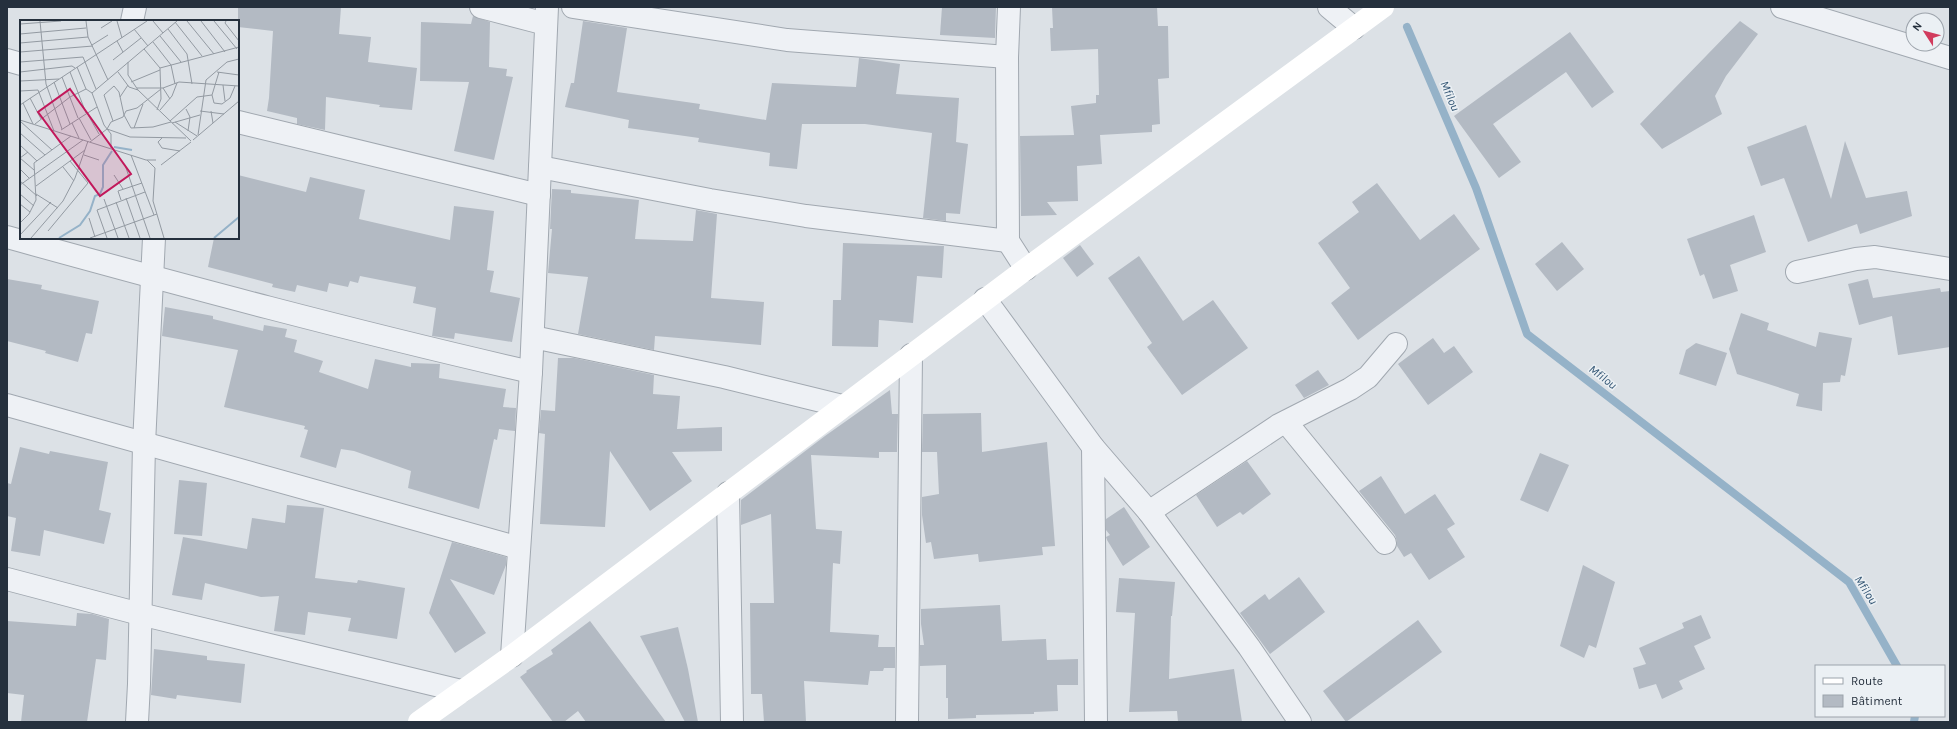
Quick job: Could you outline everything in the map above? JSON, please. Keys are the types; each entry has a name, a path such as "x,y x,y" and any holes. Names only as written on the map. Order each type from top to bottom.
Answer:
{"main road":[{"path":"419,722 512,656 985,299 1383,7"}],"street":[{"path":"132,20 136,7"},
{"path":"481,7 547,16 533,337 512,656"},
{"path":"573,7 787,40 1007,57"},
{"path":"1009,7 1007,57 1008,241 1026,269"},
{"path":"1329,7 1354,28"},
{"path":"1782,7 1950,58"},
{"path":"7,60 20,64"},
{"path":"239,122 538,195"},
{"path":"540,167 710,200 806,216 1008,241"},
{"path":"7,237 152,277 439,351 531,372"},
{"path":"137,722 144,444 154,239"},
{"path":"1797,272 1856,259 1876,258 1950,269"},
{"path":"985,299 1093,447 1125,482 1149,512 1248,647 1300,722"},
{"path":"533,337 724,377 842,406"},
{"path":"1149,512 1286,422 1350,389 1368,377 1396,344"},
{"path":"907,722 911,355"},
{"path":"7,405 519,548"},
{"path":"1286,422 1385,543"},
{"path":"1093,447 1096,722"},
{"path":"728,493 732,722"},
{"path":"7,579 140,614 461,692"}],"building":[{"path":"238,7 341,7 339,34 371,37 368,62 417,68 412,110 379,107 380,105 326,97 325,130 297,124 297,118 267,111 273,31 239,27"},
{"path":"942,7 996,7 995,38 940,35"},
{"path":"1052,7 1157,7 1158,26 1168,26 1169,78 1158,79 1160,124 1152,125 1152,132 1100,135 1102,164 1077,166 1078,201 1047,202 1057,215 1021,216 1020,136 1074,135 1071,106 1096,103 1096,95 1099,95 1098,49 1051,51 1050,28 1053,28"},
{"path":"473,16 490,22 489,67 507,69 506,76 513,77 494,160 454,151 469,82 420,81 421,22 471,24"},
{"path":"583,21 627,28 617,92 700,104 699,109 766,120 772,83 856,87 859,58 900,64 896,94 959,98 956,142 968,144 960,214 946,213 946,221 923,218 932,133 865,124 802,124 797,169 769,166 770,153 698,142 699,138 628,128 629,120 565,107 571,83 574,83"},
{"path":"1740,21 1758,34 1726,76 1715,96 1722,114 1662,149 1640,124"},
{"path":"1570,32 1614,92 1592,108 1566,72 1493,124 1521,162 1499,178 1454,116"},
{"path":"1806,125 1831,199 1845,141 1866,198 1907,191 1912,216 1860,234 1857,224 1808,242 1784,178 1761,186 1747,147"},
{"path":"239,175 306,192 310,177 365,190 359,219 450,240 454,206 494,211 487,270 494,271 490,292 520,298 512,342 455,333 454,339 432,336 436,308 413,303 416,287 360,276 358,283 350,281 348,287 329,283 327,292 297,285 295,292 272,287 273,284 208,267 214,239 239,239"},
{"path":"1377,183 1420,240 1454,214 1480,249 1358,340 1331,303 1350,288 1318,243 1359,212 1352,202"},
{"path":"552,189 571,190 571,193 639,200 635,239 693,241 696,210 717,214 711,298 764,302 761,345 655,336 654,350 578,334 588,277 548,273 552,229 550,229"},
{"path":"1754,215 1766,252 1730,265 1738,291 1713,299 1704,274 1700,276 1687,239"},
{"path":"1562,242 1584,269 1557,291 1535,264"},
{"path":"843,243 944,246 942,278 917,276 913,323 879,320 878,347 832,346 833,300 841,300"},
{"path":"1080,245 1094,264 1077,277 1063,258"},
{"path":"1139,256 1183,321 1213,300 1248,348 1182,395 1147,347 1152,343 1108,278"},
{"path":"7,279 42,285 41,289 99,301 92,334 86,333 78,362 45,353 46,351 7,341"},
{"path":"1868,279 1873,298 1940,288 1941,292 1950,291 1950,347 1898,355 1892,316 1859,325 1848,284"},
{"path":"165,307 213,316 213,319 263,331 264,325 287,329 285,337 297,340 294,352 323,361 319,372 368,389 375,359 411,367 411,363 440,364 439,378 506,389 503,407 516,408 515,431 499,429 497,440 494,439 479,509 408,488 411,471 354,451 341,449 336,468 300,457 308,430 304,429 305,426 224,407 238,350 162,336"},
{"path":"1741,313 1769,323 1767,330 1816,347 1819,332 1852,338 1845,376 1841,375 1840,382 1823,383 1822,411 1796,406 1799,394 1737,374 1729,349"},
{"path":"1433,338 1444,353 1454,346 1473,372 1428,405 1398,364"},
{"path":"1696,343 1727,353 1716,386 1679,374 1686,350"},
{"path":"558,358 574,358 654,375 653,394 680,396 677,429 722,427 722,451 672,452 692,481 650,511 610,451 605,527 540,524 545,434 539,433 541,410 555,411"},
{"path":"1318,370 1329,385 1304,398 1295,385"},
{"path":"890,390 892,414 898,414 897,452 879,452 879,458 811,455 816,529 842,531 840,564 833,563 830,632 879,635 878,647 895,647 895,668 884,668 883,671 870,671 868,685 804,681 806,722 764,722 762,694 751,694 750,603 774,603 771,514 741,525 741,500 825,436"},
{"path":"981,413 982,452 1047,442 1055,546 1042,547 1043,555 979,562 978,554 934,559 931,542 926,543 922,515 922,497 939,494 937,452 922,452 923,414"},
{"path":"20,447 49,454 50,451 108,462 99,510 111,513 104,544 44,530 40,556 11,551 16,518 7,516 7,483 11,484"},
{"path":"1540,453 1569,465 1548,512 1520,500"},
{"path":"1247,461 1271,494 1243,515 1240,512 1217,527 1196,495"},
{"path":"1381,476 1405,514 1435,494 1455,524 1447,529 1465,557 1429,580 1411,553 1404,557 1397,546 1395,535 1359,491"},
{"path":"179,480 207,483 202,536 174,534"},
{"path":"287,505 324,508 315,578 357,583 358,580 405,588 397,639 348,631 351,618 308,612 305,635 274,631 279,596 261,597 205,583 202,600 172,595 183,537 247,549 252,518 285,523"},
{"path":"1124,507 1150,547 1123,566 1107,540 1106,537 1110,535 1106,530 1106,519"},
{"path":"452,542 506,557 506,565 494,595 450,579 486,633 455,653 429,613"},
{"path":"1583,565 1615,582 1596,648 1589,645 1584,658 1560,646"},
{"path":"1299,577 1325,612 1270,654 1240,613 1265,594 1269,600"},
{"path":"1119,578 1175,582 1171,616 1169,679 1234,669 1242,722 1178,722 1177,711 1129,712 1135,613 1116,612"},
{"path":"1000,605 1002,641 1046,639 1047,660 1078,659 1078,685 1057,685 1058,711 1034,712 1034,714 976,715 976,718 948,719 948,698 946,698 946,665 920,666 920,645 924,645 921,624 921,609"},
{"path":"77,613 92,614 109,619 106,660 96,659 87,722 21,722 24,695 7,693 7,621 76,626"},
{"path":"1701,615 1711,638 1694,646 1705,669 1679,681 1683,689 1662,699 1656,684 1639,689 1633,668 1646,664 1639,648 1684,628 1682,623"},
{"path":"1418,620 1442,652 1346,722 1323,691"},
{"path":"590,621 666,722 586,722 578,711 564,722 553,722 520,677 527,672 526,671 553,654 551,650"},
{"path":"678,627 698,722 685,722 640,636"},
{"path":"154,649 207,656 207,660 245,664 241,703 177,695 176,699 151,695"}],"waterway":[{"name":"Mfilou","path":"1407,27 1476,188 1527,334 1849,582 1896,665"},
{"name":"Mfilou","path":"1914,722 1915,717"}]}
